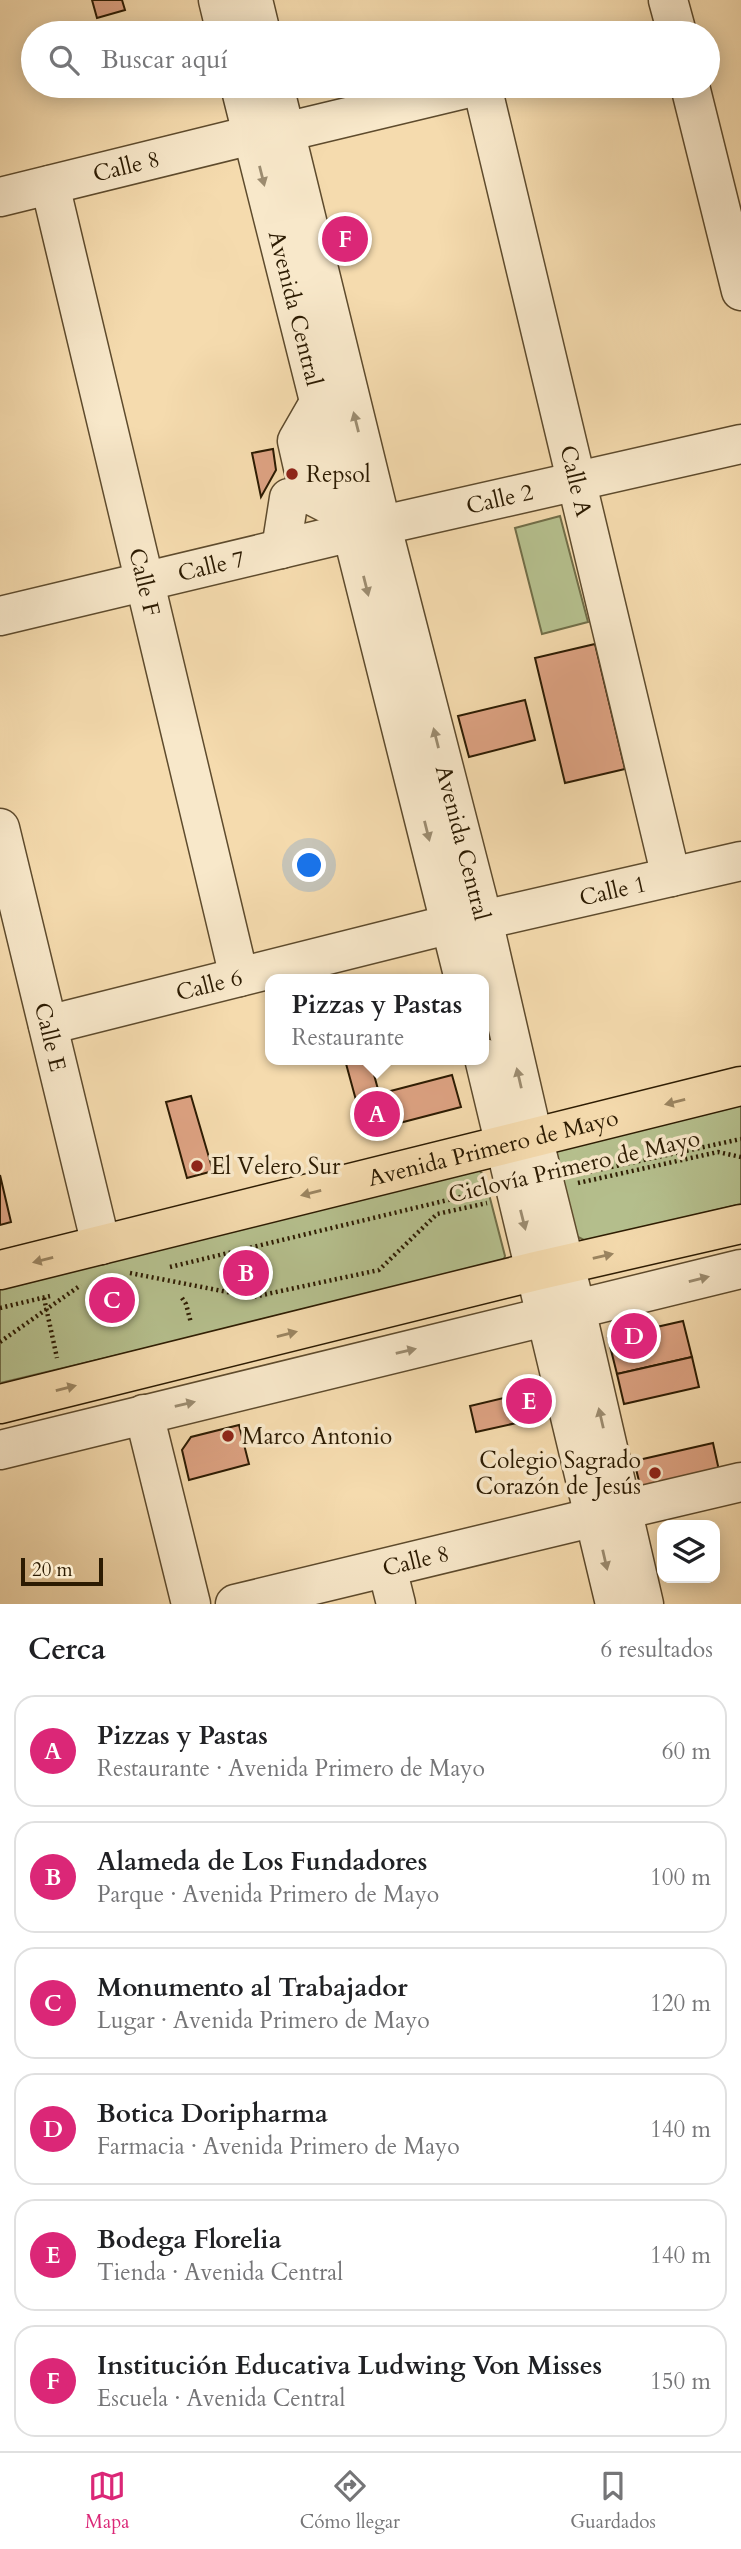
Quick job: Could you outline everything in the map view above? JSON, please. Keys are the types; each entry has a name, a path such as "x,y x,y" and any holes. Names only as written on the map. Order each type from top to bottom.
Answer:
{"main road":[{"name":"Avenida Primero de Mayo","path":"0,1270 110,1259 519,1141 741,1086"},
{"path":"0,1404 741,1224"}],"street":[{"path":"218,0 223,21"},
{"path":"253,0 258,21"},
{"path":"668,0 674,21"},
{"name":"Avenida Central","path":"247,98 269,134 360,524 479,974"},
{"name":"Avenida Central","path":"273,98 269,134 320,401 360,524"},
{"name":"Calle 8","path":"0,197 427,98"},
{"name":"Calle A","path":"483,98 671,877"},
{"path":"694,98 733,228 741,291"},
{"name":"Calle F","path":"50,185 239,977"},
{"path":"309,494 297,441 320,401"},
{"name":"Calle 2","path":"360,524 577,483 741,444"},
{"path":"281,549 289,498 309,494 360,524"},
{"name":"Calle 7","path":"0,616 281,549 360,524"},
{"name":"Calle E","path":"0,831 110,1259"},
{"name":"Calle 1","path":"467,922 741,861"},
{"name":"Avenida Central","path":"464,974 467,922"},
{"name":"Calle 6","path":"48,1025 467,922"},
{"name":"Avenida Central","path":"489,1015 608,1513 643,1604"},
{"name":"Avenida Central","path":"487,1065 519,1141"},
{"path":"0,1450 741,1269"},
{"path":"144,1414 191,1604"},
{"name":"Calle 8","path":"235,1604 741,1482"},
{"name":"Avenida Central","path":"608,1513 615,1604"},
{"path":"387,1568 396,1604"}],"path":[{"path":"170,1267 741,1139"},
{"name":"Ciclovía Primero de Mayo","path":"110,1259 139,1274 253,1297 379,1270 437,1214 531,1188 718,1152 741,1157"},
{"path":"0,1342 85,1283"},
{"path":"0,1308 50,1296"},
{"path":"44,1298 63,1389"}],"green space":[{"path":"560,516 588,622 542,634 515,528"},
{"path":"741,1101 741,1204 597,1239 584,1240 572,1234 551,1158 558,1148"},
{"path":"475,1167 484,1175 505,1256 502,1264 0,1383 0,1278"}],"building":[{"path":"92,0 122,0 125,10 97,18"},
{"path":"273,449 276,470 261,497 252,453"},
{"path":"595,644 625,769 565,783 535,658"},
{"path":"525,700 535,740 469,757 458,716"},
{"path":"346,1065 371,1065 388,1126 365,1133"},
{"path":"452,1075 461,1107 388,1126 379,1094"},
{"path":"191,1096 213,1171 187,1178 166,1102"},
{"path":"0,1175 11,1222 0,1225"},
{"path":"683,1321 692,1357 617,1374 608,1338"},
{"path":"692,1357 699,1387 624,1404 617,1374"},
{"path":"533,1391 539,1418 476,1432 470,1406"},
{"path":"239,1425 249,1464 189,1480 182,1450 191,1437"},
{"path":"713,1443 720,1475 642,1493 634,1461"}],"place":[{"name":"Institución Educativa Ludwing Von Misses","path":"345,239"},
{"name":"Repsol","path":"292,474"},
{"name":"Pizzas y Pastas","path":"377,1114"},
{"name":"El Velero Sur","path":"197,1166"},
{"name":"Alameda de Los Fundadores","path":"246,1273"},
{"name":"Monumento al Trabajador","path":"112,1300"},
{"name":"Botica Doripharma","path":"634,1336"},
{"name":"Bodega Florelia","path":"529,1401"},
{"name":"Marco Antonio","path":"228,1436"},
{"name":"Colegio Sagrado Corazón de Jesús","path":"655,1473"}]}
